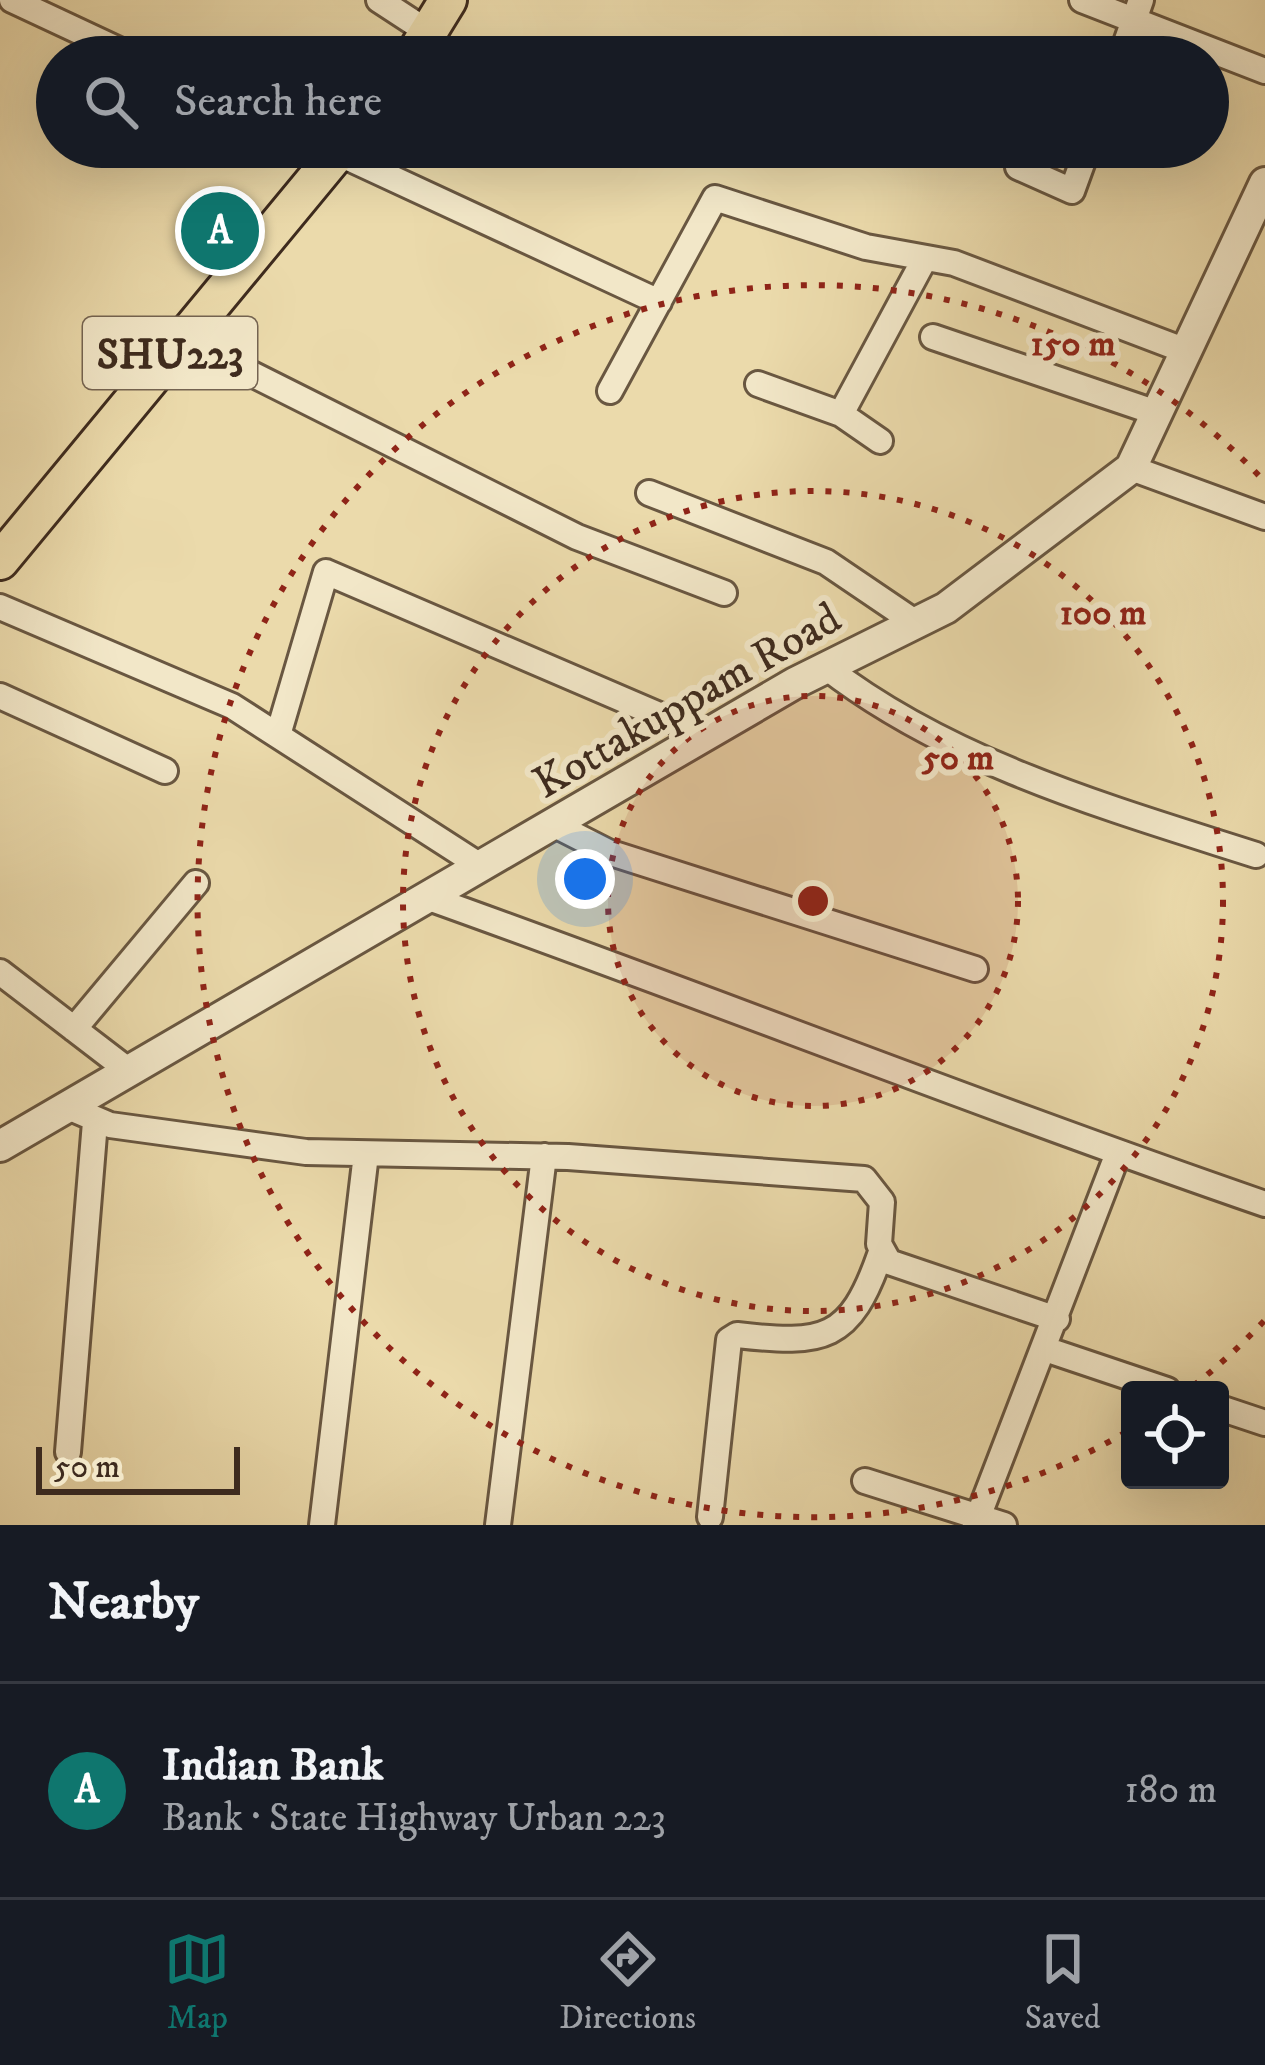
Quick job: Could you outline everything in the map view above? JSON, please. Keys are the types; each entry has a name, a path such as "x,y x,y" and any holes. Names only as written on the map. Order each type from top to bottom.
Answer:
{"main road":[{"path":"426,36 448,0"},
{"name":"SHU223","path":"0,561 320,168"}],"street":[{"path":"12,0 89,36"},
{"path":"379,0 412,36"},
{"path":"1082,0 1138,10 1192,36"},
{"path":"1229,54 1265,71"},
{"path":"375,168 658,302"},
{"path":"1020,168 1072,191 1080,168"},
{"name":"Kottakuppam Road","path":"0,1146 82,1114 129,1071 826,667 946,608 1132,468 1265,183"},
{"path":"610,391 715,198 866,247 954,263 1186,351"},
{"path":"842,413 925,258"},
{"path":"933,337 1157,413"},
{"path":"182,339 577,537 724,593"},
{"path":"758,384 842,413 880,441"},
{"path":"1132,468 1265,517"},
{"path":"649,493 826,562 916,623"},
{"path":"278,735 326,572 708,736"},
{"path":"0,608 232,706 482,867"},
{"path":"826,667 864,696 1010,769 1093,802 1256,855"},
{"path":"0,696 165,771"},
{"path":"555,825 629,859 976,969"},
{"path":"74,1029 196,883"},
{"path":"429,898 808,1033 979,1105 1265,1204"},
{"path":"0,972 129,1071"},
{"path":"68,1452 82,1114 306,1152 544,1156 864,1179 882,1202 880,1255 865,1299 843,1324 815,1337 737,1335 729,1340 710,1517"},
{"path":"977,1521 1118,1153"},
{"path":"322,1525 366,1154"},
{"path":"498,1525 544,1156"},
{"path":"880,1255 1057,1319"},
{"path":"1045,1349 1140,1381"},
{"path":"1229,1411 1265,1423"},
{"path":"865,1481 977,1521 1004,1525"}],"place":[{"name":"Indian Bank","path":"220,231"}]}
